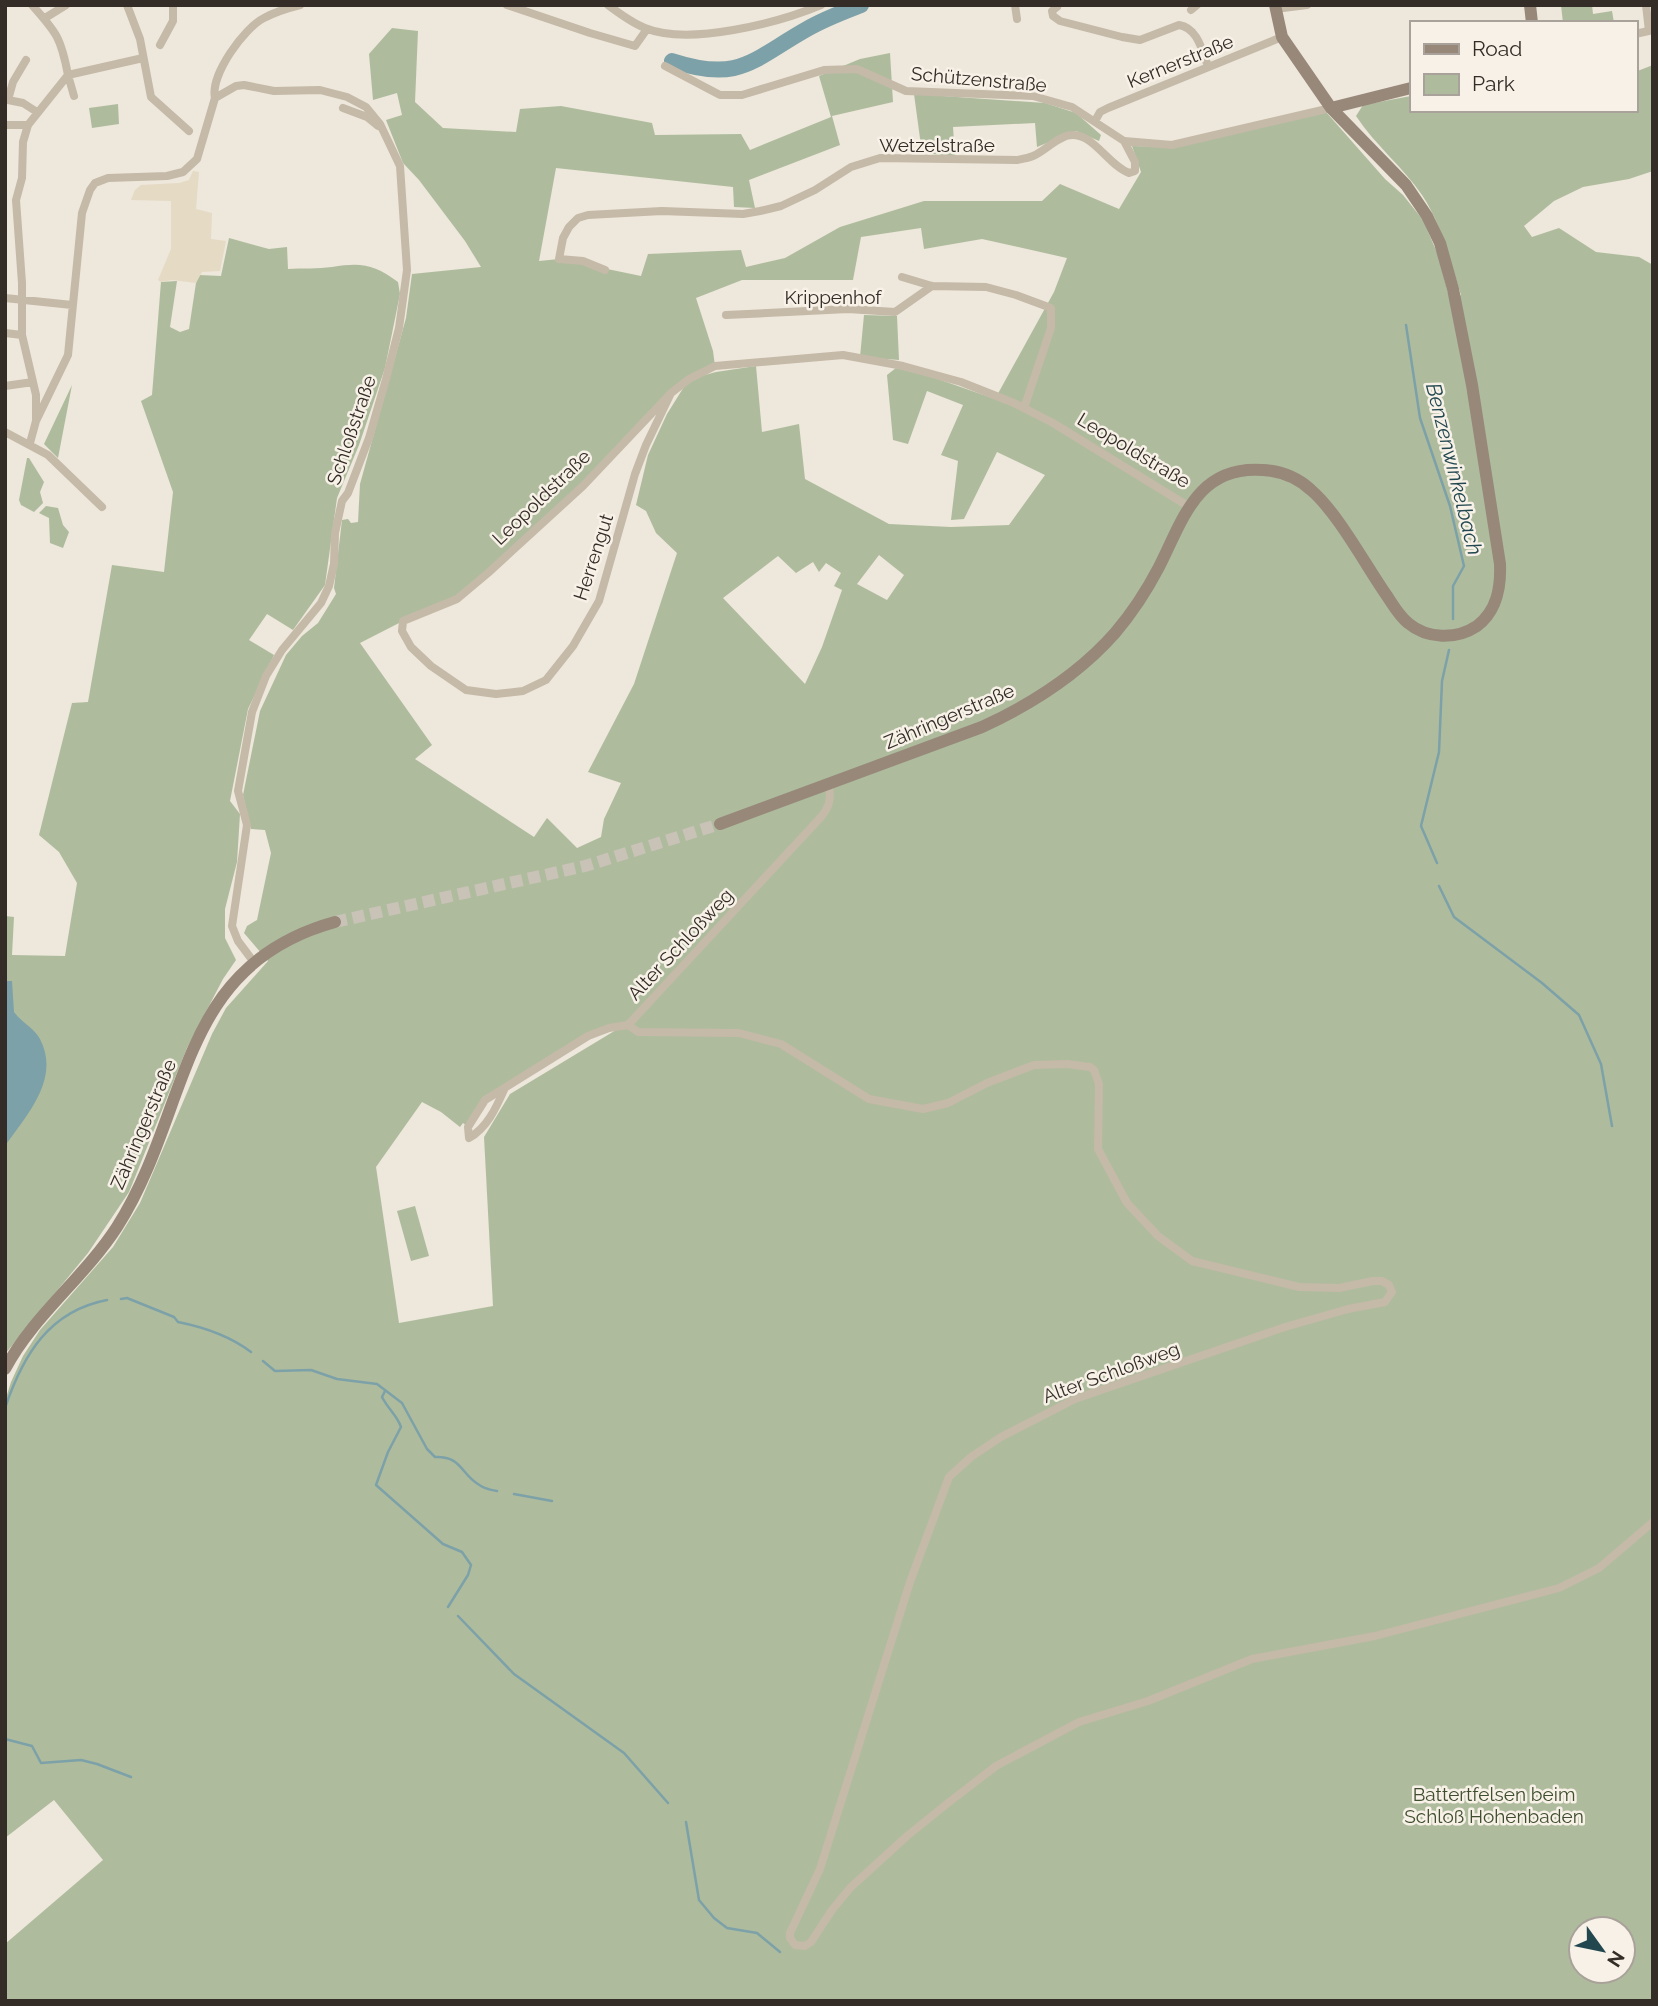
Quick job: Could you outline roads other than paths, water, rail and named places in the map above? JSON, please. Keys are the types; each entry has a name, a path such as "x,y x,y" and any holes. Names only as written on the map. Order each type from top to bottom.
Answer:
{"main road":[{"name":"Leopoldstraße","path":"1188,506 1203,489 1232,474 1253,470 1285,474 1304,484 1320,499 1401,616 1413,627 1430,635 1459,634 1484,619 1495,603 1500,584 1500,564 1485,456 1460,321 1445,258 1433,228 1406,185 1331,108 1282,37 1275,7"},
{"path":"1331,108 1410,88"},
{"name":"Zähringerstraße","path":"720,824 1001,718 1037,699 1070,676 1107,641 1139,602 1188,506"},
{"name":"Zähringerstraße","path":"5,1369 20,1345 88,1266 126,1212 143,1178 209,1016 228,987 253,961 295,935 335,922"}],"street":[{"path":"32,5 62,44 75,96"},
{"path":"44,18 66,5"},
{"path":"127,5 140,39 151,97 188,131"},
{"path":"160,45 173,20 173,5"},
{"path":"30,443 36,421 68,355 82,213 90,190 95,183 108,178 167,176 183,172 197,159 217,96 213,89 220,70 250,27 263,18 300,5"},
{"path":"508,5 635,46 647,29"},
{"path":"608,5 647,29 674,34 708,33 780,20 821,5"},
{"path":"1015,5 1017,19"},
{"path":"1275,7 1307,5"},
{"path":"1646,5 1651,30"},
{"path":"1057,7 1052,10 1053,16 1060,21 1140,40 1184,25 1194,32 1208,66"},
{"name":"Kernerstraße","path":"1095,121 1100,112 1108,108 1282,37"},
{"path":"36,421 36,395 22,335 16,200 22,178 23,142 27,125 68,75 143,58"},
{"path":"26,60 13,82 8,100 23,103 37,112"},
{"name":"Schützenstraße","path":"665,66 720,95 742,94 824,70 857,69 906,91 1032,96 1072,107 1124,141 1172,145 1331,108"},
{"name":"Schloßstraße","path":"217,96 244,85 274,91 320,90 347,97 366,107 383,130 400,166 407,270 403,303 386,379 369,438 348,493 342,501 329,586 321,603 271,667 252,712 238,791 247,825 232,926 238,941 253,961"},
{"path":"343,108 367,117 383,130"},
{"path":"5,125 27,125"},
{"name":"Wetzelstraße","path":"606,270 583,261 559,260 563,238 578,218 588,215 662,211 743,214 781,206 815,190 851,167 880,158 1017,160 1034,156 1061,138 1071,135 1087,139 1129,173 1135,171 1135,162 1124,141"},
{"path":"5,200 16,200"},
{"name":"Krippenhof","path":"902,276 932,286 986,287 1051,308 1051,328 1024,408"},
{"name":"Krippenhof","path":"726,315 848,309 895,312 932,286"},
{"path":"5,298 72,305"},
{"path":"5,333 22,335"},
{"name":"Leopoldstraße","path":"402,631 403,621 457,599 488,573 583,486 671,393 689,379 715,366 843,355 903,366 961,382 1053,423 1188,506"},
{"path":"5,386 33,382"},
{"name":"Herrengut","path":"402,631 411,647 466,690 496,694 523,691 546,680 573,646 599,601 635,474 646,444 671,393"},
{"path":"36,395 48,394"},
{"path":"5,432 30,443 61,466 102,507"},
{"name":"Alter Schloßweg","path":"829,785 831,799 821,817 628,1025 638,1032 739,1033 781,1044 870,1099 923,1109 948,1103 986,1083 1034,1065 1090,1067 1094,1070 1099,1084 1098,1149 1128,1203 1158,1236 1192,1261 1299,1287 1339,1288 1382,1281 1389,1285 1392,1292 1385,1302 1348,1309 1285,1327 1075,1399 1000,1437 971,1457 949,1477 909,1582 820,1869 790,1933 795,1945 805,1946 811,1942 850,1888 907,1836 996,1766 1079,1722 1148,1701 1252,1659 1375,1636 1559,1588 1598,1568 1653,1522"},
{"path":"504,1090 486,1124 469,1138 468,1127 485,1100 588,1036 609,1028 628,1025"}],"water":[{"path":"5,981 12,981 14,1012 40,1039 46,1068 44,1083 31,1110 5,1146"}],"waterway":[{"path":"672,61 714,70 744,65 813,25 861,5"},
{"name":"Benzenwinkelbach","path":"1406,325 1420,418 1450,506 1464,566 1453,586 1453,619"},
{"name":"Benzenwinkelbach","path":"1437,863 1421,826 1439,752 1442,681 1449,650"},
{"name":"Benzenwinkelbach","path":"1439,886 1454,917 1542,983 1579,1015 1601,1064 1612,1126"},
{"path":"121,1299 127,1298 174,1317 178,1322 216,1333 251,1352"},
{"path":"5,1408 20,1370 41,1338 69,1314 107,1300"},
{"path":"263,1361 275,1371 311,1370 337,1379 377,1384 402,1403 427,1449 435,1457 451,1460 474,1482 497,1491"},
{"path":"385,1391 382,1397 401,1427 376,1485 443,1544 462,1552 471,1565 468,1575 448,1607"},
{"path":"514,1494 552,1501"},
{"path":"458,1616 514,1674 624,1753 668,1803"},
{"path":"5,1739 32,1746 41,1763 81,1760 131,1777"},
{"path":"686,1822 699,1900 714,1918 727,1928 757,1933 780,1952"}],"tunnel":[{"path":"335,922 585,866 720,824"}],"park label":[{"name":"Battertfelsen beim Schloß Hohenbaden","path":"1494,1805"}]}
